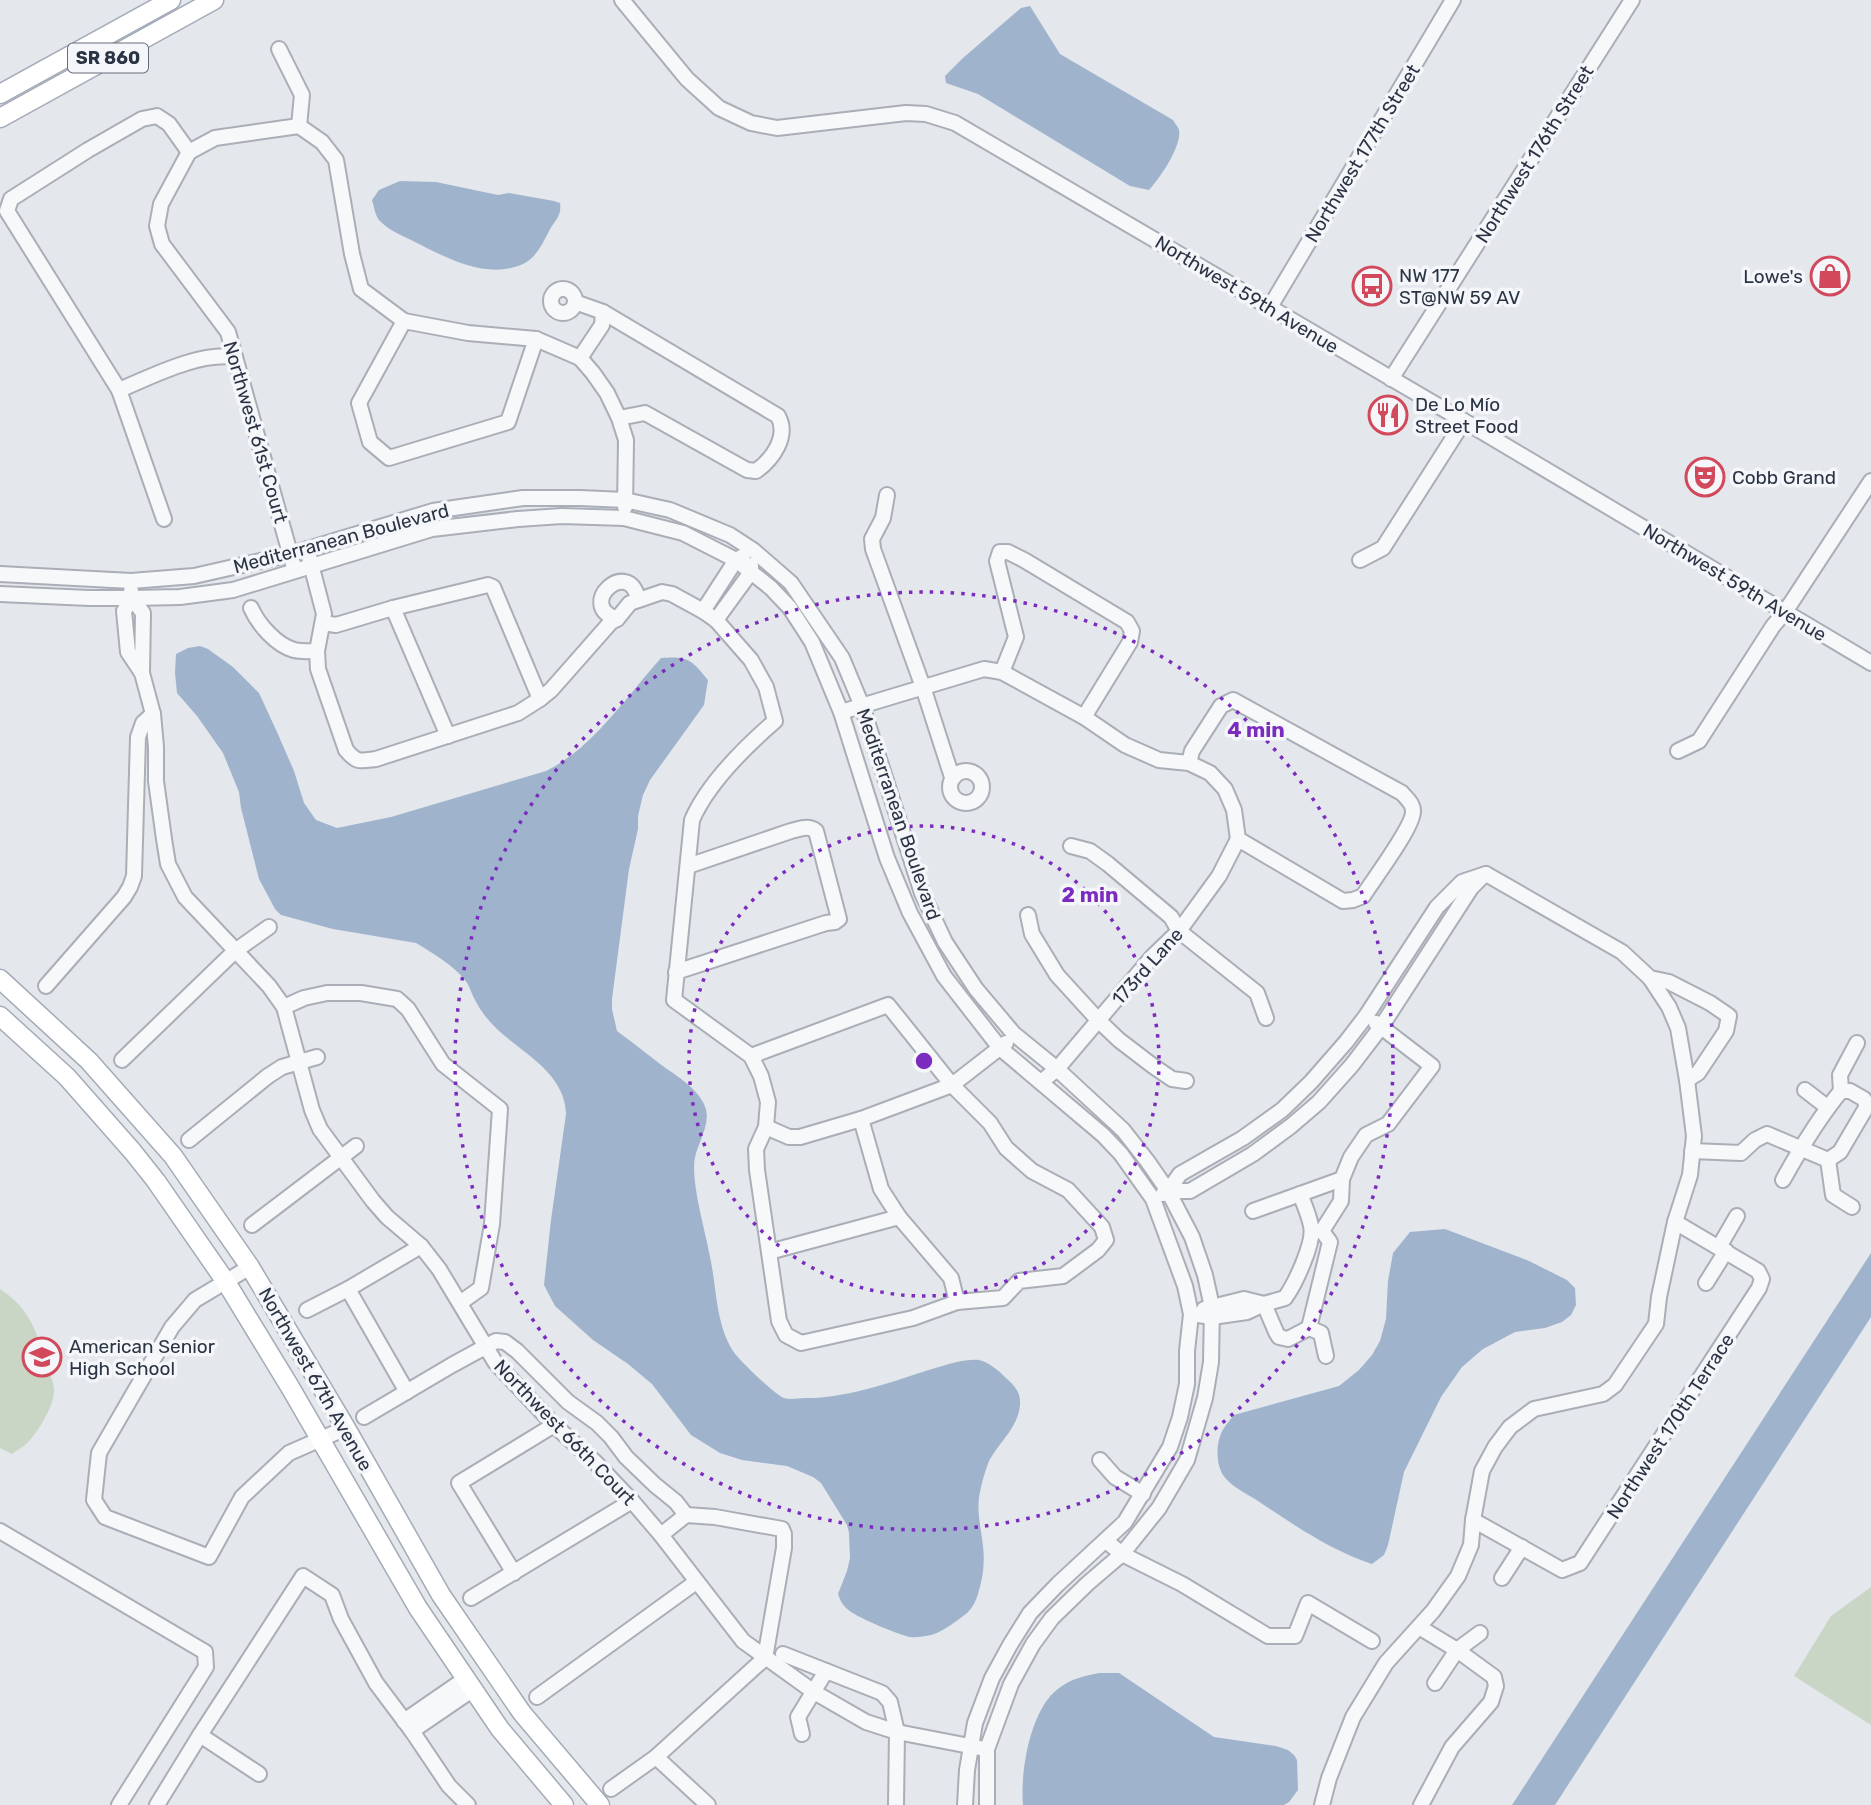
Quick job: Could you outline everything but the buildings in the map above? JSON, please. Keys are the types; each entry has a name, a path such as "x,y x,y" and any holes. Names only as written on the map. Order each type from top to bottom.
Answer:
{"main road":[{"name":"SR 860","path":"0,94 171,0"},
{"name":"SR 860","path":"1,115 214,0"},
{"name":"Northwest 67th Avenue","path":"0,979 89,1060 173,1156 250,1267 441,1595 522,1713 600,1805"},
{"name":"Northwest 67th Avenue","path":"0,1016 67,1077 156,1181 226,1282 418,1608 500,1729 564,1805"},
{"path":"469,1685 492,1668"}],"street":[{"name":"Northwest 59th Avenue","path":"622,0 687,79 719,108 751,123 777,128 897,113 926,114 967,130 1871,663"},
{"name":"Northwest 177th Street","path":"1270,307 1453,0"},
{"name":"Northwest 176th Street","path":"1391,379 1632,0"},
{"path":"279,49 302,95 299,126"},
{"path":"164,519 120,390 7,211 11,199 89,149 142,119 157,116 169,124 189,152 215,138 299,126 322,142 336,160 352,254 361,289 404,321 468,333 536,340 580,358 600,383 619,418 626,440 624,518"},
{"name":"Northwest 61st Court","path":"189,152 161,204 157,226 162,244 228,332 296,571"},
{"path":"575,302 603,312 778,416 783,425 781,439 767,463 756,471 747,470 645,413 619,418"},
{"path":"580,358 602,325 603,312"},
{"path":"404,321 359,403 370,442 389,458 509,422 536,340"},
{"path":"120,390 173,367 220,355 235,357"},
{"path":"1360,560 1383,548 1464,421"},
{"path":"1678,751 1699,741 1871,481"},
{"path":"887,495 883,518 872,539 873,549 954,778"},
{"name":"Mediterranean Boulevard","path":"0,574 131,581 194,576 291,554 433,511 523,498 580,498 625,500 670,510 730,535 753,550 791,583 842,658 862,706 922,893 945,942 976,989 1014,1034 1057,1069 1123,1130 1168,1191 1192,1237 1205,1275 1212,1312 1211,1362 1205,1398 1186,1460 1159,1508 1122,1555 1052,1618 1033,1644 1011,1684 987,1749 986,1805"},
{"name":"Mediterranean Boulevard","path":"0,594 132,598 180,597 233,590 432,529 562,516 624,518 683,533 736,560 771,588 790,608 812,642 841,712 887,858 910,914 944,976 1000,1048 1103,1135 1121,1154 1153,1199 1185,1286 1191,1314 1187,1384 1170,1447 1125,1522 1030,1613 992,1678 975,1723 967,1770 965,1805"},
{"path":"307,549 322,604 323,622 317,651 318,669 346,750 359,761 376,760 518,713 551,690 631,603 662,592 672,594 716,620 751,660 766,687 775,721 743,749 698,806 692,820 674,1000 751,1056 761,1076 768,1102 766,1127 757,1149 757,1170 779,1321 786,1335 801,1343 913,1318 957,1302 1003,1298 1019,1281 1063,1276 1098,1250 1106,1240 1102,1227 1068,1189 1032,1171 1006,1148 990,1123 952,1085 888,1005 751,1056"},
{"path":"703,611 736,560 753,550"},
{"path":"716,620 751,572 753,550"},
{"path":"1002,672 1016,637 997,561 1000,552 1008,552 1127,622 1132,631 1130,642 1084,717"},
{"name":"Northwest 66th Court","path":"131,581 132,598 143,613 142,673 153,714 156,781 168,864 185,897 269,986 284,1007 312,1110 320,1129 341,1158 387,1217 421,1246 460,1303 495,1362 554,1425 596,1462 632,1501 743,1641 814,1692 866,1722 897,1732 987,1749"},
{"path":"617,619 607,614 602,604 603,594 610,585 626,583 635,589 638,599"},
{"path":"323,622 336,625 488,585 493,587 540,699"},
{"path":"251,608 256,620 283,645 304,652 317,651"},
{"path":"393,608 448,736"},
{"path":"841,712 984,669 1002,672 1084,717 1125,745 1159,760 1189,763 1210,773 1225,789 1234,810 1238,839 1343,901 1363,896 1408,827 1414,813 1412,805 1402,793 1233,700 1221,706 1192,751 1189,763"},
{"path":"46,986 130,887 134,876 138,737 144,723 153,714"},
{"path":"676,972 839,919 816,831 807,827 688,866"},
{"name":"173rd Lane","path":"1041,1082 1057,1069 1152,957 1180,931 1219,876 1238,839"},
{"path":"1070,846 1090,851 1108,863 1171,917 1180,931 1257,993 1266,1018"},
{"path":"1168,1191 1190,1191 1253,1154 1319,1102 1381,1027 1465,897 1486,874"},
{"path":"1153,1199 1168,1191 1180,1174 1243,1138 1282,1110 1311,1082 1366,1016 1437,907 1462,881 1486,874 1622,952 1650,978 1669,1007 1678,1028 1694,1136 1690,1175 1675,1222 1656,1324 1615,1385 1603,1394 1534,1409 1510,1427 1495,1447 1482,1471 1471,1545 1458,1576 1433,1611 1385,1663 1353,1717 1329,1778 1326,1803"},
{"path":"1028,915 1032,934 1057,975 1098,1021 1172,1079 1186,1081"},
{"path":"122,1060 235,951 269,927"},
{"path":"1650,978 1669,982 1729,1016 1726,1031 1698,1073 1687,1080"},
{"path":"284,1007 304,998 327,993 362,993 397,999 408,1009 443,1064 500,1109 492,1224 481,1287 460,1303"},
{"path":"1191,1314 1247,1312 1287,1295 1316,1233 1341,1201 1342,1179 1351,1157 1366,1135 1388,1124 1432,1066 1366,1016"},
{"path":"766,1127 789,1137 800,1137 861,1119 952,1085 1014,1034"},
{"path":"1783,1180 1827,1107 1841,1091 1840,1075 1857,1043"},
{"path":"189,1140 268,1076 282,1067 317,1057"},
{"path":"1805,1090 1827,1107"},
{"path":"1828,1160 1840,1152 1869,1105 1850,1091 1841,1091"},
{"path":"861,1119 881,1189 898,1217 951,1278 957,1302"},
{"path":"1857,1123 1871,1132"},
{"path":"1692,1151 1741,1153 1755,1140 1768,1134 1828,1160"},
{"path":"252,1225 356,1146"},
{"path":"1828,1160 1833,1195 1852,1208"},
{"path":"1253,1211 1342,1179"},
{"path":"1300,1194 1312,1228 1330,1242 1309,1328"},
{"path":"1706,1283 1737,1216"},
{"path":"769,1252 898,1217"},
{"path":"1675,1222 1722,1249"},
{"path":"307,1310 421,1246"},
{"name":"Northwest 170th Terrace","path":"1522,1547 1562,1570 1580,1563 1759,1288 1762,1279 1758,1271 1722,1249"},
{"path":"250,1267 195,1300 172,1327 99,1454 94,1500 105,1517 209,1557 242,1497 289,1453 346,1428"},
{"path":"348,1289 407,1391"},
{"path":"1264,1304 1279,1337 1288,1339 1309,1328"},
{"path":"1309,1328 1321,1333 1326,1356"},
{"path":"364,1417 495,1341 505,1342 568,1402 597,1423 626,1457 676,1502 686,1515"},
{"path":"513,1573 459,1483 554,1425"},
{"path":"1100,1460 1115,1477 1143,1494"},
{"path":"471,1598 632,1501"},
{"path":"611,1789 656,1756 765,1658 784,1548 782,1530 715,1517 686,1515 661,1535"},
{"path":"1473,1520 1522,1547 1503,1577"},
{"path":"0,1531 205,1652 206,1667 119,1805"},
{"path":"1105,1541 1122,1555 1182,1584 1268,1636 1295,1636 1308,1603 1372,1642"},
{"path":"157,1805 303,1576 331,1595 341,1619 376,1682 449,1786 468,1805"},
{"path":"537,1697 696,1582"},
{"path":"1419,1626 1494,1677 1496,1686 1491,1702 1452,1747 1421,1805"},
{"path":"1435,1683 1457,1650 1480,1633"},
{"path":"783,1654 882,1693 890,1702 897,1732 896,1805"},
{"path":"802,1734 798,1717 826,1671"},
{"path":"408,1726 469,1685"},
{"path":"200,1735 260,1774"},
{"path":"656,1756 708,1805"}],"green space":[{"path":"0,1289 26,1313 40,1343 54,1390 51,1406 39,1428 25,1445 12,1454 0,1448"},
{"path":"1871,1587 1871,1725 1794,1676 1831,1616"}],"water":[{"path":"1030,6 1060,54 1173,120 1177,126 1179,137 1174,153 1149,190 1130,186 978,94 946,83 945,76 963,58 1021,8"},
{"path":"400,181 436,182 498,195 509,193 554,201 560,203 560,211 539,250 528,261 509,269 480,268 437,253 394,232 379,220 372,200 379,190"},
{"path":"200,646 233,667 259,693 294,771 304,803 316,820 337,828 391,817 546,771 579,749 594,735 661,658 688,660 708,680 704,705 650,780 643,795 629,869 612,999 617,1031 684,1081 704,1104 707,1120 695,1158 694,1177 720,1317 733,1351 765,1384 786,1399 818,1398 890,1383 948,1364 979,1360 997,1370 1017,1390 1020,1397 1019,1413 989,1461 982,1484 978,1506 984,1552 983,1570 976,1599 965,1615 935,1634 912,1637 887,1629 850,1611 843,1605 838,1594 850,1558 849,1533 847,1525 821,1483 787,1466 742,1460 720,1453 691,1435 652,1384 593,1340 555,1306 544,1285 566,1114 564,1099 558,1086 539,1064 490,1022 459,974 428,950 416,943 333,929 281,915 275,909 259,879 239,792 223,753 177,693 176,654"},
{"path":"1445,1229 1529,1261 1567,1280 1575,1288 1576,1305 1571,1315 1562,1322 1545,1328 1515,1332 1483,1349 1462,1367 1441,1397 1404,1472 1388,1545 1384,1555 1372,1564 1313,1536 1230,1483 1219,1464 1219,1439 1234,1415 1339,1386 1359,1370 1380,1341 1386,1319 1393,1253 1410,1232"},
{"path":"1871,1253 1871,1317 1555,1805 1512,1805"},
{"path":"1099,1673 1119,1673 1214,1737 1288,1750 1297,1760 1298,1790 1284,1805 1023,1805 1025,1759 1041,1710 1059,1688 1078,1678"}],"place":[{"name":"Lowe's","path":"1830,276"},
{"name":"NW 177 ST@NW 59 AV","path":"1372,286"},
{"name":"De Lo Mío Street Food","path":"1388,415"},
{"name":"Cobb Grand","path":"1705,477"},
{"name":"American Senior High School","path":"42,1357"}]}
